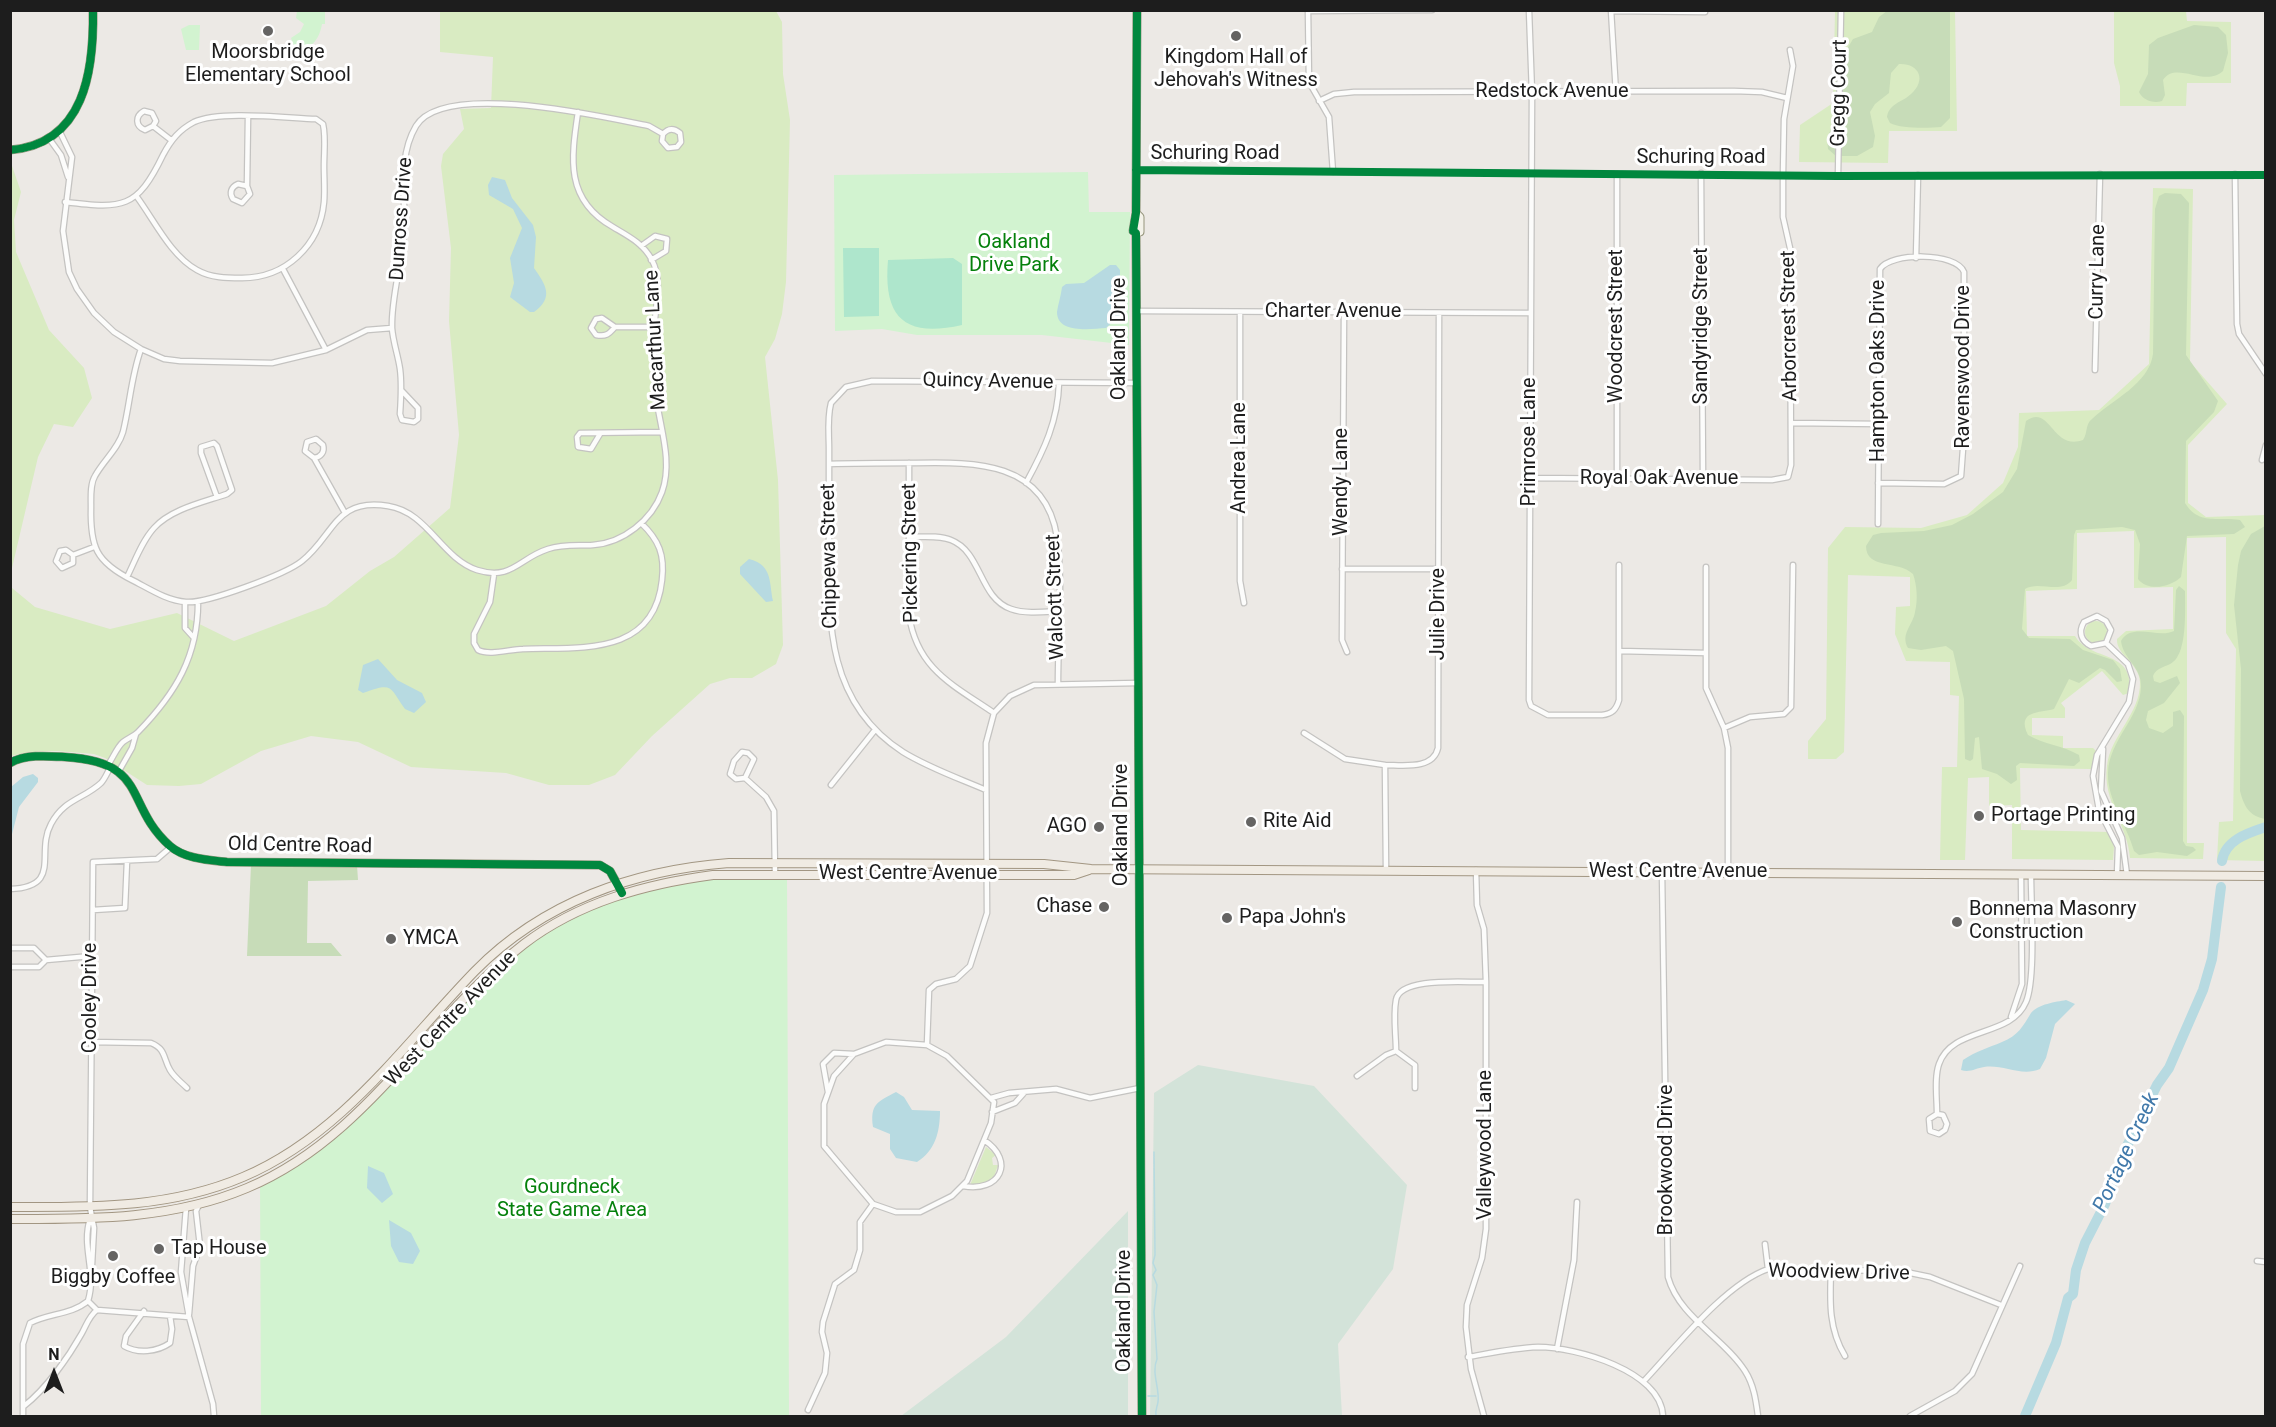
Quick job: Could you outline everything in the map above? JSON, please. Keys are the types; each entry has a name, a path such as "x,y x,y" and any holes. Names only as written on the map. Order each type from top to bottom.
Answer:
{"main road":[{"name":"West Centre Avenue","path":"10,1207 90,1207 150,1203 198,1193 243,1177 296,1149 319,1133 355,1101 476,970 498,950 562,906 617,882 690,866 775,863 1044,864 1091,869 2265,876"},
{"name":"West Centre Avenue","path":"10,1219 90,1219 144,1215 186,1208 249,1188 290,1166 329,1140 361,1113 457,1007 505,960 548,928 622,893 667,881 713,875 775,873 1074,875 1091,869"}],"street":[{"path":"10,150 48,137 59,130 77,109 90,75 93,10"},
{"name":"Oakland Drive","path":"1137,10 1136,213 1133,226 1136,233 1142,1416"},
{"path":"1332,172 1329,117 1309,82 1308,11 1432,10"},
{"name":"Primrose Lane","path":"1529,10 1532,93 1529,700 1533,709 1548,715 1602,715 1614,711 1619,700 1619,651"},
{"name":"Gregg Court","path":"1838,176 1841,10"},
{"path":"1616,93 1611,11 1705,12"},
{"name":"Arborcrest Street","path":"1788,477 1791,465 1790,248 1783,217 1783,175 1787,98 1794,66 1790,50"},
{"name":"Redstock Avenue","path":"1319,101 1334,94 1354,92 1762,92 1787,98"},
{"name":"Dunross Drive","path":"402,391 418,408 418,419 414,422 402,420 402,391 392,328 404,231 404,160 417,124 439,108 472,104 519,105 578,112 649,126 663,134"},
{"path":"146,111 152,113 156,121 153,126 145,130 140,127 137,121 139,115 146,111"},
{"name":"Macarthur Lane","path":"494,574 510,570 544,550 605,543 629,533 641,523 660,497 665,481 667,462 654,369 657,281 651,260 641,246 597,216 581,195 572,170 578,112"},
{"path":"247,186 238,184 232,187 233,200 239,203 247,200 250,194 247,186 248,117"},
{"path":"65,202 105,205 137,197 152,179 171,140 183,128 204,119 248,117 316,119 324,128 324,203 313,238 298,258 283,269 251,278 215,276 197,270 182,258 137,197"},
{"path":"153,126 171,140"},
{"path":"59,130 72,157 65,202 63,246 77,289 98,318 141,349 172,360 272,363 326,350 360,332 392,328"},
{"name":"Dunross Drive","path":"668,130 677,131 681,136 679,145 674,148 666,146 662,141 663,134 668,130"},
{"path":"48,137 61,155 69,180"},
{"name":"Schuring Road","path":"1136,170 1531,174 1701,173 1838,176 2265,175"},
{"name":"Sandyridge Street","path":"1701,173 1703,478"},
{"name":"Woodcrest Street","path":"1617,174 1617,479"},
{"name":"Curry Lane","path":"2095,370 2100,174"},
{"path":"2235,174 2237,324 2244,343 2264,368 2265,374"},
{"path":"1916,258 1918,175"},
{"path":"641,246 655,236 667,238 666,250 651,260"},
{"name":"Hampton Oaks Drive","path":"1878,524 1880,269 1888,260 1916,258"},
{"name":"Ravenswood Drive","path":"1878,483 1944,484 1958,479 1964,465 1964,272 1960,264 1951,259 1916,258"},
{"path":"283,269 326,350"},
{"name":"Charter Avenue","path":"1136,311 1530,313"},
{"name":"Andrea Lane","path":"1240,312 1240,581 1244,603"},
{"name":"Wendy Lane","path":"1344,312 1342,640 1347,652"},
{"name":"Julie Drive","path":"1385,765 1421,764 1431,760 1437,753 1439,313"},
{"path":"615,327 607,336 596,335 591,328 596,319 602,318 615,327 654,327"},
{"path":"141,349 132,375 120,440 93,478 91,516 94,547 106,564 126,577 185,602 198,602 299,564 312,552 332,524 345,513 372,505 386,505 408,512 426,526 461,561 477,570 494,574 490,602 474,634 474,643 478,650 487,652 591,648 635,632 652,616 657,605 661,593 663,560 657,540 641,523"},
{"name":"Quincy Avenue","path":"840,391 853,384 872,381 1137,382"},
{"path":"830,464 985,465 1007,472 1026,483 1043,452 1056,417 1059,383"},
{"name":"Chippewa Street","path":"840,391 829,410 829,608 832,641 848,690 874,730 908,754 986,790"},
{"path":"1791,423 1879,424"},
{"path":"600,434 591,449 578,447 577,437 580,433 661,432"},
{"path":"314,458 320,456 324,451 323,445 316,439 307,442 304,448 306,454 314,458 345,513"},
{"path":"126,577 150,533 159,523 176,513 229,493 232,486 217,446 207,443 201,447 201,453 218,497"},
{"path":"2262,460 2265,445"},
{"name":"Pickering Street","path":"909,463 909,615 918,649 940,676 994,713"},
{"name":"Royal Oak Avenue","path":"1530,478 1772,480 1788,477"},
{"name":"Walcott Street","path":"1026,483 1047,510 1055,530 1058,683"},
{"path":"909,537 945,538 961,546 971,557 990,592 1000,603 1011,609 1058,611"},
{"path":"73,555 94,547"},
{"path":"60,551 69,551 73,555 73,564 68,567 62,568 56,561 60,551"},
{"path":"1619,565 1619,651 1706,653"},
{"path":"1724,728 1749,717 1784,714 1791,707 1793,565"},
{"path":"1706,567 1706,688 1724,728 1728,748 1728,873"},
{"path":"1342,569 1439,569"},
{"path":"185,602 185,628 194,638"},
{"path":"10,889 28,888 38,881 44,871 48,829 56,814 70,801 102,782 122,742 136,734 174,687 188,662 198,630 198,602"},
{"path":"2097,616 2106,621 2111,630 2106,643 2096,647 2083,641 2080,631 2084,622 2097,616"},
{"path":"2106,643 2128,664 2133,686 2129,702 2095,764 2096,800 2116,840 2117,875"},
{"path":"927,1045 929,990 936,984 956,979 970,966 987,913 986,753 987,732 994,713 1022,689 1045,683 1138,683"},
{"path":"831,785 874,730"},
{"path":"1304,733 1355,763 1385,765 1386,870"},
{"path":"119,771 132,748 136,734"},
{"path":"2103,749 2100,774 2104,799 2122,838 2127,875"},
{"path":"742,752 748,753 754,759 745,778 736,780 730,774 734,761 742,752"},
{"name":"Old Centre Road","path":"10,763 27,757 59,757 94,760 110,766 119,771 132,784 153,824 171,847 194,858 227,862 600,865 607,868 622,893"},
{"path":"745,778 766,797 774,811 775,873"},
{"path":"2096,800 2104,799"},
{"name":"Cooley Drive","path":"88,1301 93,1287 92,1265 87,1257 87,1229 90,1219 93,862 157,859 171,847"},
{"path":"93,910 125,908 127,861"},
{"name":"Valleywood Lane","path":"1476,870 1477,905 1484,929 1486,982 1486,1229 1482,1258 1467,1305 1468,1357 1484,1416"},
{"name":"Brookwood Drive","path":"1662,872 1666,1052 1666,1269 1675,1294 1746,1373 1754,1390 1758,1416"},
{"path":"2011,1018 2020,993 2022,977 2021,874"},
{"path":"1937,1114 1939,1064 1950,1047 2011,1018 2020,1012 2026,1003 2030,977 2031,874"},
{"path":"2021,935 2030,935"},
{"path":"10,948 34,948 46,960"},
{"path":"10,967 39,967 46,960 91,956"},
{"path":"2022,977 2030,977"},
{"path":"1396,1052 1396,999 1401,991 1420,983 1486,982"},
{"path":"91,1042 151,1043 159,1046 163,1050 168,1068 187,1088"},
{"path":"828,1093 823,1064 834,1053 854,1054 886,1042 927,1045 947,1056 994,1102 984,1140 967,1181 952,1196 920,1212 896,1212 873,1204 824,1146 824,1104 828,1093 834,1076 854,1054"},
{"path":"1357,1076 1386,1055 1396,1052"},
{"path":"1396,1052 1415,1065 1415,1088"},
{"path":"991,1098 1009,1093 1056,1089 1090,1098 1140,1088"},
{"path":"992,1112 1015,1103 1024,1093"},
{"path":"1937,1114 1943,1116 1947,1121 1947,1128 1939,1134 1933,1133 1928,1125 1931,1116 1937,1114"},
{"path":"963,1186 980,1189 993,1182 1000,1171 1001,1159 993,1146 984,1140"},
{"path":"1557,1349 1574,1260 1577,1202"},
{"path":"189,1317 194,1287 193,1266 200,1246 196,1211 200,1204"},
{"path":"808,1410 825,1373 827,1353 822,1332 823,1322 835,1284 854,1270 860,1250 860,1222 873,1204"},
{"path":"186,1208 180,1267 189,1317 213,1404 214,1416"},
{"path":"1765,1244 1768,1269"},
{"path":"2257,1261 2265,1262"},
{"path":"1910,1416 1965,1383 1978,1364 2001,1305 2020,1266"},
{"name":"Woodview Drive","path":"1644,1381 1699,1322 1742,1283 1768,1269 1914,1273 2001,1305"},
{"path":"1831,1269 1831,1321 1837,1343 1845,1356"},
{"path":"23,1416 23,1344 30,1323 44,1316 79,1309 88,1301 97,1310 144,1311 189,1317"},
{"path":"24,1407 36,1397 97,1310"},
{"path":"144,1311 126,1336 124,1346 132,1350 163,1348 170,1343 172,1329 170,1316"},
{"path":"1468,1357 1518,1348 1557,1349 1602,1361 1644,1381 1659,1399 1663,1416"}],"green space":[{"path":"297,11 325,11 325,24 322,24 319,35 313,43 296,53 291,38 300,32 304,24 296,18"},
{"path":"440,11 776,11 782,22 783,74 790,120 786,282 782,314 775,339 765,357 778,480 783,645 776,664 752,678 730,678 710,684 652,736 615,775 589,785 549,785 506,773 411,767 358,742 311,736 261,751 201,784 179,786 147,785 105,758 94,754 57,751 29,752 11,756 10,160 21,192 14,220 16,252 49,330 84,368 92,398 73,427 54,424 38,457 12,568 12,588 35,607 110,629 177,613 234,641 326,606 370,571 394,557 450,508 459,435 449,321 451,248 441,166 443,154 464,129 460,109 491,108 493,57 440,52"},
{"path":"1835,11 1955,11 1957,131 1889,131 1888,163 1799,162 1800,125 1833,103"},
{"path":"1887,11 1950,11 1950,118 1941,127 1908,127 1890,123 1887,117 1889,110 1916,89 1920,78 1912,66 1899,64 1891,73 1889,93 1875,104 1870,112 1875,136 1873,147 1857,156 1836,156 1828,149 1827,139 1842,99 1844,54 1853,39 1872,32 1879,17"},
{"path":"2114,11 2186,11 2187,21 2231,22 2231,83 2187,83 2186,106 2120,106 2120,86 2114,63"},
{"path":"189,25 200,25 199,50 186,50 181,29"},
{"path":"2194,25 2218,27 2226,35 2228,53 2223,71 2208,77 2183,73 2169,75 2163,80 2165,95 2162,101 2152,102 2146,99 2139,92 2148,74 2149,45 2158,38"},
{"name":"Oakland Drive Park","path":"1088,172 1089,212 1130,212 1129,345 1042,335 917,335 882,329 835,331 834,175"},
{"path":"2153,188 2193,189 2190,362 2227,404 2188,445 2188,503 2206,517 2265,515 2265,861 2217,860 2219,822 2233,821 2236,649 2226,633 2226,537 2187,538 2187,843 2204,843 2203,859 2130,858 2125,835 2106,779 2109,755 2136,704 2140,682 2136,670 2120,650 2117,639 2126,631 2173,629 2173,587 2134,588 2134,531 2077,533 2077,589 2026,591 2027,636 2075,636 2091,650 2119,662 2126,669 2129,693 2123,695 2102,671 2061,703 2065,708 2065,718 2032,718 2032,735 2063,736 2063,748 2093,748 2096,751 2091,769 2020,768 2021,830 2109,832 2114,847 2113,860 2012,859 2012,805 1989,806 1989,777 1968,778 1965,860 1940,860 1942,767 1957,767 1959,696 1950,695 1950,662 1906,661 1895,634 1896,607 1910,606 1910,577 1848,575 1844,752 1836,759 1808,759 1808,741 1826,719 1828,548 1845,527 1921,528 1967,515 2003,483 2018,447 2019,413 2099,410 2149,364"},
{"path":"2165,193 2181,194 2189,203 2186,355 2218,401 2214,412 2186,441 2185,503 2196,515 2210,519 2240,520 2245,527 2234,534 2187,536 2181,577 2160,587 2148,586 2138,579 2140,544 2135,530 2122,527 2076,530 2072,580 2062,586 2037,586 2025,589 2022,629 2029,638 2070,639 2083,650 2113,660 2120,669 2122,681 2117,682 2100,668 2079,683 2069,679 2054,709 2036,712 2027,717 2025,727 2028,735 2079,755 2080,761 2074,766 2020,763 2016,766 2017,780 2011,784 1997,774 1982,769 1979,737 1975,738 1973,759 1970,761 1965,759 1964,699 1953,651 1946,646 1921,650 1908,648 1905,638 1917,603 1913,574 1900,567 1871,559 1867,554 1866,546 1873,535 1924,531 1952,525 1973,514 2003,492 2017,469 2026,421 2034,417 2041,418 2064,439 2073,442 2083,440 2090,421 2129,391 2145,374 2153,354 2155,209 2159,196"},
{"path":"843,248 879,248 879,316 844,317"},
{"path":"953,258 962,264 962,325 926,328 912,325 902,319 894,309 889,296 888,260"},
{"path":"2265,526 2266,819 2259,818 2248,810 2240,791 2241,669 2234,605 2241,551 2251,534"},
{"path":"2179,586 2185,591 2185,626 2180,653 2176,659 2155,672 2153,676 2154,681 2160,683 2177,676 2180,683 2164,703 2148,711 2146,720 2149,728 2163,733 2173,726 2173,712 2180,710 2184,716 2183,841 2186,846 2196,850 2187,856 2157,852 2139,855 2134,851 2114,803 2108,773 2113,750 2136,709 2141,687 2139,674 2125,653 2121,641 2126,635 2132,633 2174,631 2176,590"},
{"path":"2092,621 2100,621 2107,628 2107,636 2100,643 2092,643 2085,636 2085,628"},
{"path":"251,865 357,865 358,880 308,881 307,943 331,943 342,956 247,956"},
{"name":"Gourdneck State Game Area","path":"737,870 787,871 789,1416 261,1416 260,1179 295,1161 333,1134 500,961 553,922 616,893 673,878"},
{"path":"986,1147 996,1155 992,1158 993,1165 998,1165 993,1180 982,1186 970,1185"}],"shaded area":[{"path":"1198,1065 1314,1086 1407,1185 1393,1269 1338,1344 1342,1416 1150,1416 1154,1093"},
{"path":"1128,1211 1128,1416 901,1416 1006,1337"}],"water":[{"path":"492,177 505,180 512,198 533,225 536,237 534,268 546,290 544,301 534,312 530,312 510,297 514,283 510,258 522,228 513,209 489,195 488,185"},
{"path":"1110,265 1116,265 1120,270 1120,315 1106,328 1076,329 1063,324 1058,319 1057,312 1062,287 1066,284 1084,283"},
{"path":"749,559 757,562 766,570 773,601 766,602 740,574 740,567"},
{"path":"378,659 397,680 422,693 426,702 414,713 405,709 389,688 363,693 358,690 363,665"},
{"path":"33,774 38,778 38,782 19,807 11,838 11,787 23,777"},
{"path":"2066,1000 2075,1004 2055,1024 2046,1058 2040,1069 2026,1072 1998,1067 1961,1070 1963,1060 2008,1040 2016,1034 2038,1007"},
{"path":"896,1092 904,1097 912,1110 940,1111 939,1126 932,1147 917,1162 896,1158 890,1149 890,1134 873,1127 874,1108 884,1098"},
{"path":"368,1166 384,1173 393,1194 382,1203 367,1188"},
{"path":"389,1220 411,1233 420,1251 413,1264 399,1262 391,1246"}],"waterway":[{"name":"Portage Creek","path":"2222,861 2228,848 2238,838 2266,827"},
{"name":"Portage Creek","path":"2025,1416 2056,1343 2068,1298 2073,1294 2076,1270 2085,1243 2105,1204 2126,1148 2157,1085 2169,1068 2203,990 2212,959 2221,887"},
{"path":"1154,1152 1155,1255 1153,1263 1156,1270 1153,1275 1157,1285 1154,1312 1158,1397 1156,1416"},
{"path":"1148,1396 1156,1396"}],"cycle path":[{"path":"10,150 35,145 55,134 69,119 80,100 87,79 91,56 93,10"},
{"path":"1137,10 1136,213 1133,231 1136,233 1142,1416"},
{"path":"1136,170 1838,176 2266,175"},
{"path":"10,763 30,757 51,756 92,761 111,767 123,776 132,788 155,830 170,846 183,854 197,858 227,862 600,865 610,871 622,893"}],"place":[{"name":"Moorsbridge Elementary School","path":"268,31"},
{"name":"Kingdom Hall of Jehovah's Witness","path":"1236,36"},
{"name":"Portage Printing","path":"1979,816"},
{"name":"Rite Aid","path":"1251,822"},
{"name":"AGO","path":"1099,827"},
{"name":"Chase","path":"1104,907"},
{"name":"Papa John's","path":"1227,918"},
{"name":"Bonnema Masonry Construction","path":"1957,922"},
{"name":"YMCA","path":"391,939"},
{"name":"Tap House","path":"159,1249"},
{"name":"Biggby Coffee","path":"113,1256"}]}
